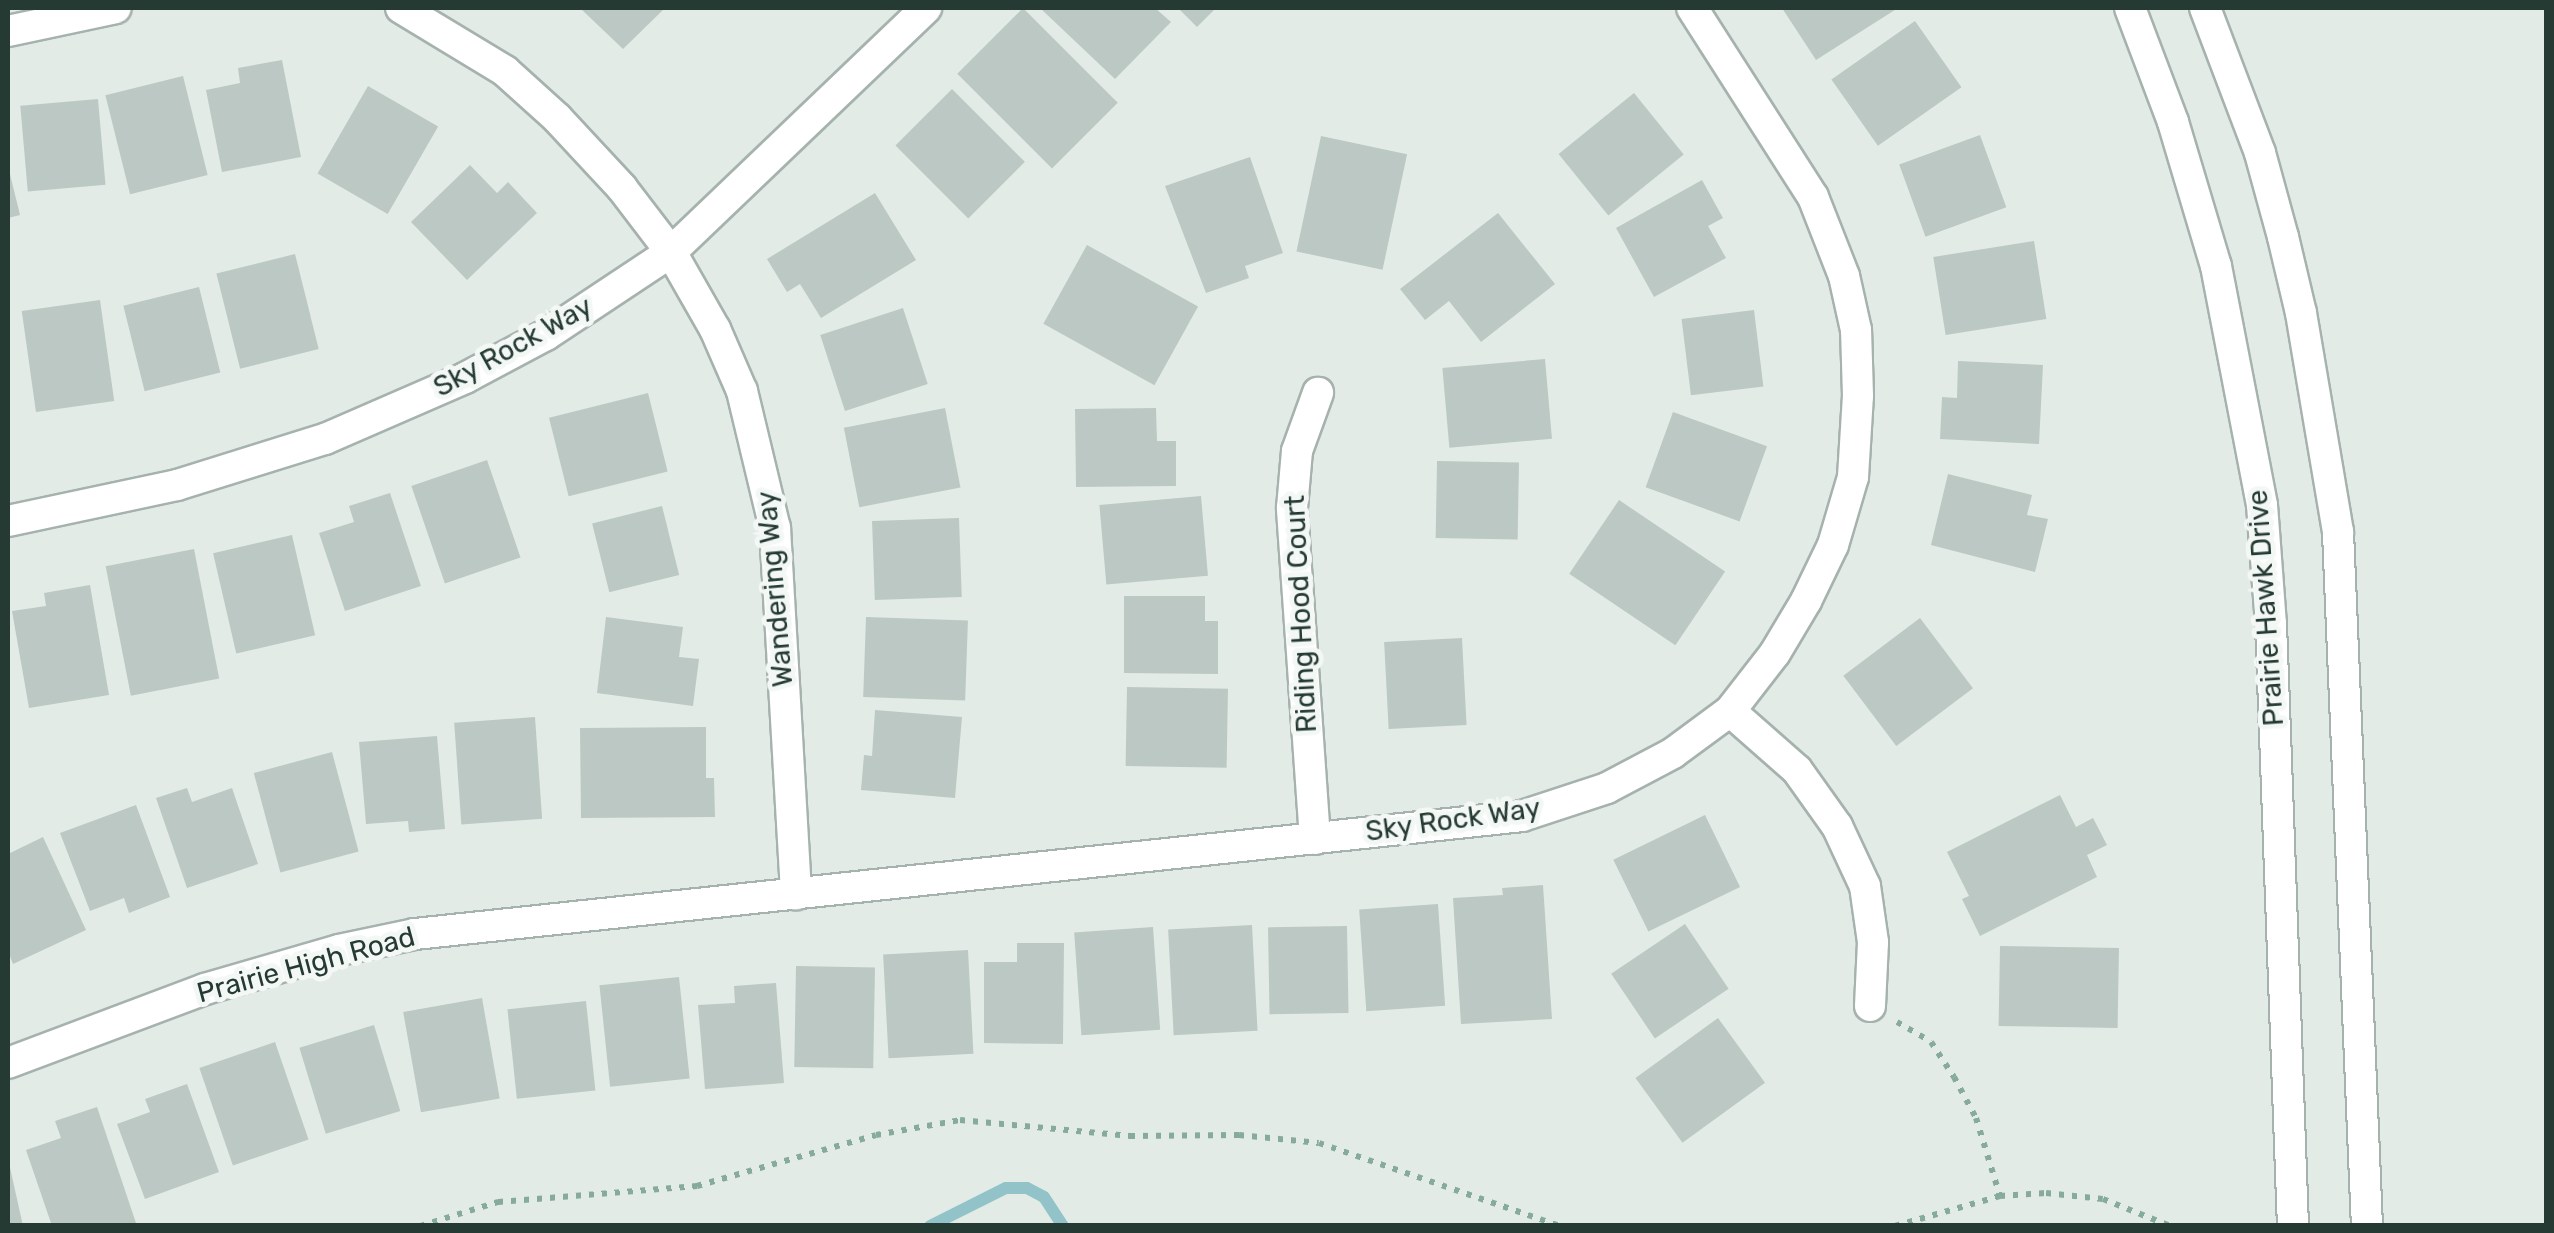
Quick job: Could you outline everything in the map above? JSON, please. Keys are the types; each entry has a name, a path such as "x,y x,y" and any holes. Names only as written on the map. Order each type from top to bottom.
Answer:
{"street":[{"path":"8,31 116,8"},
{"name":"Sky Rock Way","path":"8,521 177,485 325,439 465,378 546,335 670,252 926,8"},
{"name":"Sky Rock Way","path":"796,894 1522,816 1607,788 1673,753 1730,711 1775,653 1833,545 1853,477 1856,330 1844,276 1812,197 1692,8"},
{"name":"Prairie Hawk Drive","path":"2130,8 2173,122 2216,266 2262,505 2271,624 2293,1226"},
{"path":"2205,8 2260,153 2283,237 2304,332 2338,532 2366,1226"},
{"name":"Wandering Way","path":"414,10 505,70 557,118 622,188 670,252 715,329 742,391 772,510 796,894"},
{"name":"Riding Hood Court","path":"1315,839 1292,508 1296,451 1318,392"},
{"path":"1730,711 1797,770 1837,826 1865,886 1874,942 1870,1006"},
{"name":"Prairie High Road","path":"8,1063 205,989 339,950 415,934 796,894"}],"path":[{"path":"1870,1006 1931,1042 1976,1118 2000,1196"},
{"path":"420,1226 498,1202 696,1186 876,1135 960,1120 1130,1136 1252,1136 1319,1143 1560,1226"},
{"path":"1895,1226 2000,1196 2080,1194 2170,1226"}],"building":[{"path":"580,8 665,8 623,49"},
{"path":"1023,8 1118,103 1052,169 957,74"},
{"path":"1040,8 1155,8 1171,22 1115,79"},
{"path":"1178,8 1216,8 1197,27"},
{"path":"1782,8 1898,8 1816,60"},
{"path":"1915,21 1961,87 1878,146 1831,80"},
{"path":"282,60 301,157 222,172 206,90 240,83 238,68"},
{"path":"183,76 208,175 130,194 105,95"},
{"path":"368,86 438,126 388,214 318,173"},
{"path":"952,89 1025,162 968,218 895,146"},
{"path":"1634,93 1684,154 1608,215 1559,154"},
{"path":"98,99 105,185 28,191 20,106"},
{"path":"1980,135 2006,207 1926,237 1899,164"},
{"path":"1321,136 1407,154 1383,270 1296,251"},
{"path":"1250,157 1283,253 1245,266 1249,278 1206,293 1165,186"},
{"path":"470,165 497,193 508,182 537,213 467,280 411,222"},
{"path":"8,166 20,215 8,218"},
{"path":"1702,180 1723,218 1708,226 1726,258 1654,297 1616,228"},
{"path":"875,193 916,260 821,318 800,284 787,292 767,259"},
{"path":"1498,213 1555,284 1481,342 1449,301 1425,320 1400,289"},
{"path":"2034,241 2046,319 1946,335 1933,257"},
{"path":"1087,245 1198,307 1154,385 1043,324"},
{"path":"295,254 319,349 240,369 216,274"},
{"path":"199,287 220,372 145,391 123,306"},
{"path":"100,300 114,401 36,412 22,311"},
{"path":"903,308 928,384 845,411 820,335"},
{"path":"1754,310 1763,386 1691,395 1682,319"},
{"path":"1545,359 1552,439 1449,448 1442,368"},
{"path":"1958,361 2043,365 2039,444 1940,439 1942,397 1957,398"},
{"path":"648,393 668,472 569,496 549,418"},
{"path":"945,408 960,488 859,507 844,428"},
{"path":"1156,408 1157,441 1176,441 1176,486 1076,487 1075,409"},
{"path":"1673,412 1767,446 1740,521 1646,487"},
{"path":"487,460 521,557 445,583 411,486"},
{"path":"1437,461 1519,462 1518,539 1436,538"},
{"path":"1948,474 2032,495 2027,515 2048,519 2035,572 1931,545"},
{"path":"390,493 421,586 345,611 319,533 354,522 349,506"},
{"path":"1201,496 1208,576 1106,585 1099,505"},
{"path":"1619,500 1725,572 1675,645 1569,574"},
{"path":"662,506 679,575 609,592 592,523"},
{"path":"959,518 962,597 875,600 872,521"},
{"path":"292,535 315,635 236,654 213,553"},
{"path":"194,549 219,679 131,696 106,566"},
{"path":"90,585 109,695 29,708 12,611 46,606 44,593"},
{"path":"1124,596 1205,596 1205,621 1218,621 1218,674 1124,673"},
{"path":"606,617 683,627 679,657 699,659 693,706 597,693"},
{"path":"866,617 968,621 965,701 863,697"},
{"path":"1920,618 1973,688 1896,746 1843,676"},
{"path":"1462,638 1467,725 1389,729 1384,642"},
{"path":"1127,687 1228,689 1227,768 1126,766"},
{"path":"875,710 962,717 955,798 861,790 864,755 872,756"},
{"path":"535,717 542,819 461,824 454,723"},
{"path":"706,727 706,778 714,778 715,817 581,818 580,728"},
{"path":"437,736 445,829 409,832 408,821 366,824 359,742"},
{"path":"332,752 359,851 280,872 254,773"},
{"path":"187,788 192,802 232,788 258,864 187,888 156,798"},
{"path":"2060,795 2076,827 2093,818 2107,845 2087,855 2097,877 1980,936 1962,899 1969,896 1947,852"},
{"path":"136,805 170,897 129,913 124,898 90,911 60,833"},
{"path":"1705,815 1740,887 1648,932 1613,860"},
{"path":"43,837 86,930 13,964 8,951 8,854"},
{"path":"1543,885 1552,1019 1461,1024 1453,898 1503,895 1502,888"},
{"path":"1438,904 1445,1006 1366,1011 1359,910"},
{"path":"1685,924 1729,989 1655,1038 1611,974"},
{"path":"1252,925 1258,1031 1174,1035 1168,929"},
{"path":"1347,926 1349,1013 1270,1014 1268,927"},
{"path":"1153,927 1160,1030 1081,1035 1074,933"},
{"path":"1017,943 1064,943 1063,1044 984,1043 984,962 1017,962"},
{"path":"2000,946 2119,948 2118,1028 1999,1026"},
{"path":"968,950 973,1054 889,1058 883,954"},
{"path":"796,966 875,967 873,1068 794,1067"},
{"path":"679,977 690,1078 610,1087 599,985"},
{"path":"776,983 784,1083 705,1089 698,1005 735,1003 734,986"},
{"path":"482,998 500,1098 421,1112 403,1012"},
{"path":"586,1001 595,1091 517,1099 507,1009"},
{"path":"1718,1018 1765,1083 1683,1143 1635,1078"},
{"path":"374,1025 400,1111 326,1134 299,1048"},
{"path":"275,1042 309,1139 233,1165 199,1068"},
{"path":"187,1084 219,1172 145,1199 117,1124 150,1112 145,1099"},
{"path":"97,1107 137,1226 52,1226 26,1150 61,1138 55,1121"},
{"path":"9,1163 23,1226 8,1226"}],"waterway":[{"path":"930,1226 1006,1188 1027,1188 1044,1197 1063,1226"}]}
